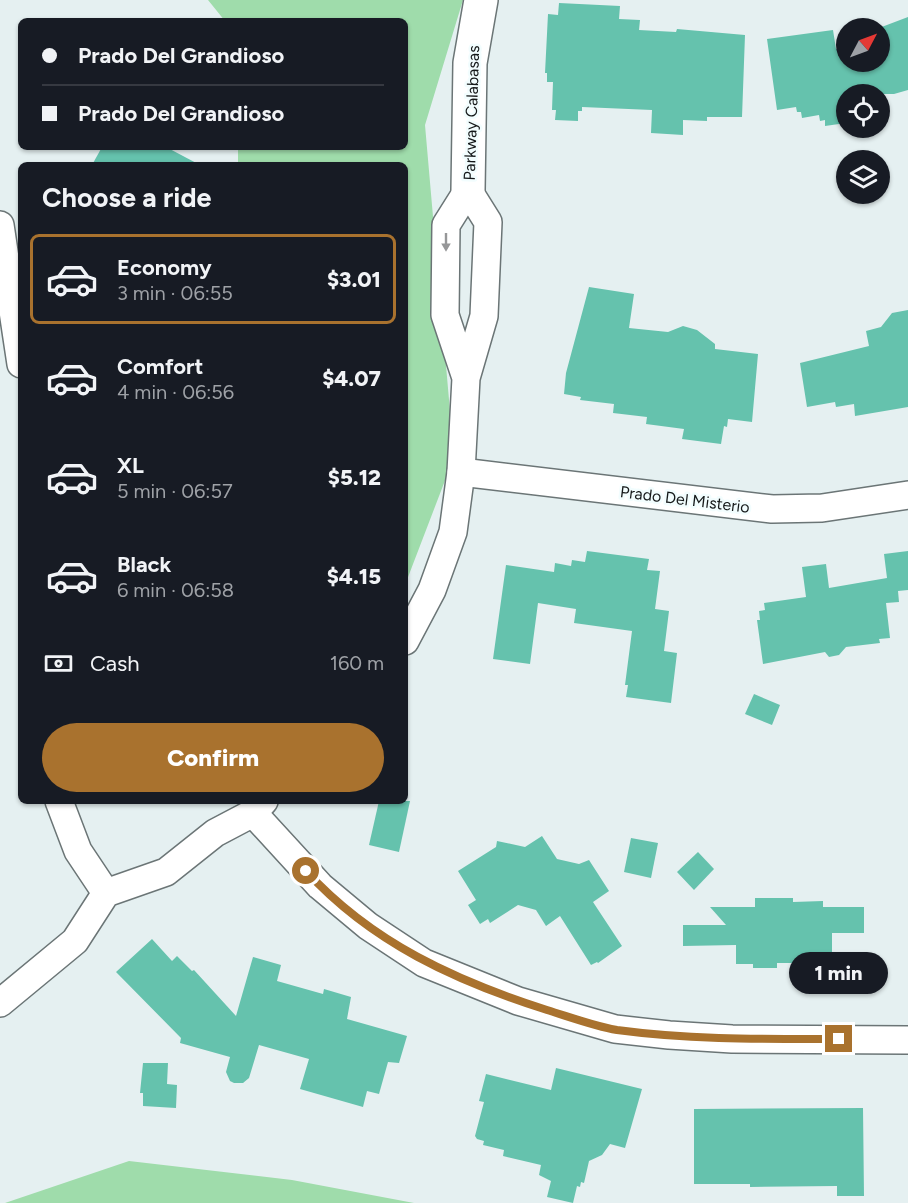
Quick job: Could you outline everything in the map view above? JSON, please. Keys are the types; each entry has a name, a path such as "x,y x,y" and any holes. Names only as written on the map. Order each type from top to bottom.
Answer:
{"street":[{"name":"Parkway Calabasas","path":"466,378 445,315 446,225 468,190 470,63 481,0"},
{"name":"Parkway Calabasas","path":"408,635 432,590 453,532 461,472 466,378 484,316 488,222 468,190"},
{"path":"0,225 18,344"},
{"name":"Prado Del Misterio","path":"461,472 772,509 822,508 908,495"},
{"path":"60,804 78,850 106,893"},
{"path":"0,1003 75,941 106,893 166,872 215,833 259,807 320,886 368,926 424,963 518,1001 615,1029 669,1035 732,1039 908,1041"}],"green space":[{"path":"208,0 463,0 425,125 454,457 408,577 408,162 238,162 238,150 408,150 408,18 223,18"},
{"path":"129,1161 292,1180 414,1203 5,1203"}],"building":[{"path":"559,3 620,6 619,19 640,20 639,30 676,32 677,29 745,35 742,117 707,117 707,121 683,120 683,135 651,133 652,110 582,107 582,111 578,111 578,121 555,120 556,110 552,110 553,82 547,82 547,73 545,73 548,14 558,15"},
{"path":"908,17 908,90 890,94 890,84 836,84 836,124 825,126 825,120 820,121 819,115 802,118 801,112 797,112 796,107 777,110 767,39 833,30 836,72 890,72 890,24"},
{"path":"100,150 172,150 194,162 94,162"},
{"path":"589,287 634,294 629,328 668,332 683,326 697,330 715,344 715,349 758,354 752,422 728,419 727,427 724,426 721,444 682,439 684,429 646,424 647,417 613,413 614,404 580,400 581,397 564,394 566,373"},
{"path":"908,310 908,407 855,416 854,404 836,407 835,402 807,407 800,363 869,346 866,331 881,327 892,313"},
{"path":"587,551 649,559 647,570 660,571 655,609 669,611 664,651 677,653 671,703 626,697 628,685 625,685 632,631 574,623 576,609 538,603 530,664 493,659 506,565 554,572 555,563 571,566 572,560 585,562"},
{"path":"908,551 908,590 898,591 899,602 886,603 890,638 879,639 880,643 846,647 839,655 829,657 825,652 763,664 757,620 760,620 759,611 765,610 764,603 806,597 802,567 826,564 829,588 887,578 884,554"},
{"path":"754,694 780,705 772,725 745,714"},
{"path":"410,801 399,852 369,845 378,804 408,804"},
{"path":"542,836 557,859 579,864 589,860 609,891 593,902 622,946 598,963 591,965 560,916 546,926 536,910 518,905 490,923 488,919 480,924 468,905 476,900 458,871 496,847 497,841 525,847"},
{"path":"631,838 658,843 651,878 624,872"},
{"path":"698,852 714,869 694,890 677,872"},
{"path":"755,898 793,898 793,902 823,901 823,907 864,907 864,933 832,933 832,958 796,958 796,963 777,963 777,968 753,968 753,964 736,964 736,945 683,946 683,925 726,925 710,907 755,907"},
{"path":"152,939 172,961 177,956 192,971 194,970 236,1016 253,957 281,965 277,981 323,994 324,989 351,997 347,1019 407,1036 399,1063 388,1062 379,1094 367,1091 363,1107 300,1089 309,1059 259,1045 249,1078 243,1083 230,1081 226,1072 230,1057 180,1043 181,1038 116,972"},
{"path":"143,1063 168,1063 167,1084 177,1085 176,1108 143,1106 143,1093 140,1093"},
{"path":"556,1068 642,1089 625,1148 610,1144 602,1155 589,1161 584,1183 581,1182 580,1187 577,1186 573,1203 547,1197 551,1181 539,1175 541,1165 503,1156 504,1150 483,1145 484,1141 475,1136 484,1102 479,1101 486,1074 551,1090"},
{"path":"863,1108 864,1196 837,1196 837,1186 750,1187 750,1184 694,1184 694,1109"}],"route":[{"path":"306,871 320,886 368,926 424,963 518,1001 615,1029 732,1039 839,1039"}]}
